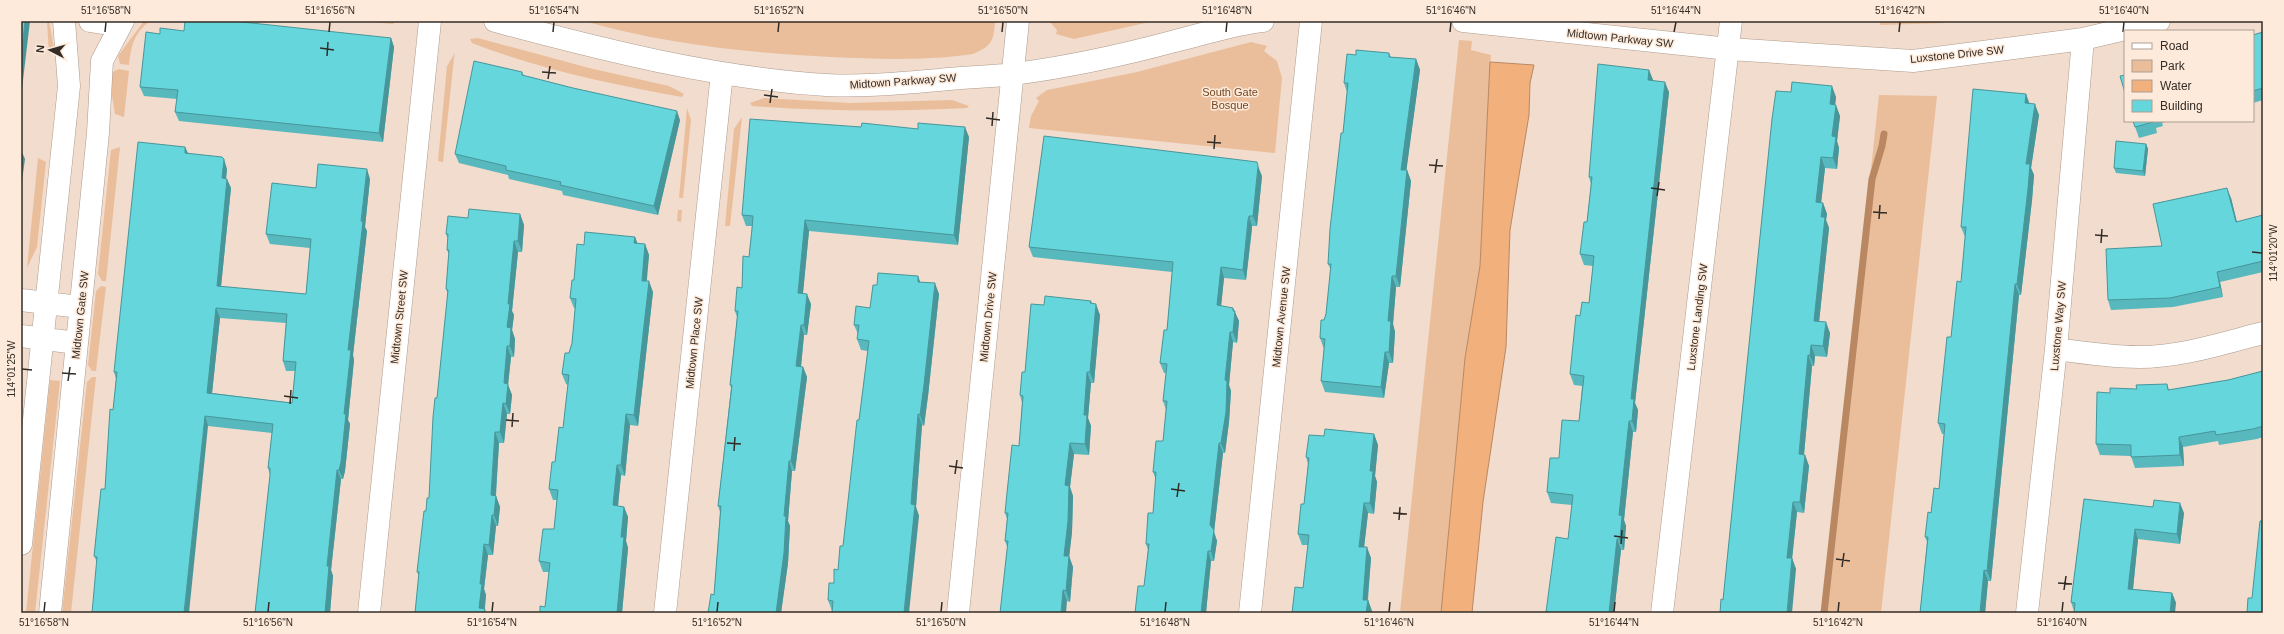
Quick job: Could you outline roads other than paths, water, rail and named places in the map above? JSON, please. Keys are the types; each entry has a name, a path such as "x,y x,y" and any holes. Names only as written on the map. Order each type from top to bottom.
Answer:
{"street":[{"path":"21,544 69,86 64,21"},
{"path":"90,21 102,24 115,21"},
{"name":"Midtown Gate SW","path":"50,613 98,133 102,61 123,21"},
{"name":"Midtown Street SW","path":"369,613 430,21"},
{"name":"Midtown Parkway SW","path":"495,21 576,43 722,73 812,84 872,85 1013,74 1100,59 1175,42 1239,23 1263,21"},
{"name":"Midtown Drive SW","path":"958,613 1018,21"},
{"name":"Midtown Avenue SW","path":"1250,613 1311,21"},
{"name":"Midtown Parkway SW","path":"1463,21 1729,49"},
{"name":"Luxstone Landing SW","path":"1662,613 1729,49 1731,21"},
{"name":"Luxstone Drive SW","path":"1729,49 1913,61 2083,39 2159,21"},
{"name":"Luxstone Way SW","path":"2027,613 2056,349 2083,39"},
{"name":"Midtown Place SW","path":"665,613 722,73"},
{"path":"21,300 80,307"},
{"path":"2056,349 2107,356 2140,357 2190,352 2263,333"},
{"path":"21,336 77,343"}],"water":[{"path":"1490,62 1534,65 1530,83 1529,115 1510,230 1506,347 1483,502 1472,613 1441,613 1465,358 1480,266"}],"waterway":[{"path":"1824,613 1872,179 1884,134"}],"park label":[{"name":"South Gate Bosque","path":"1230,98"}]}
